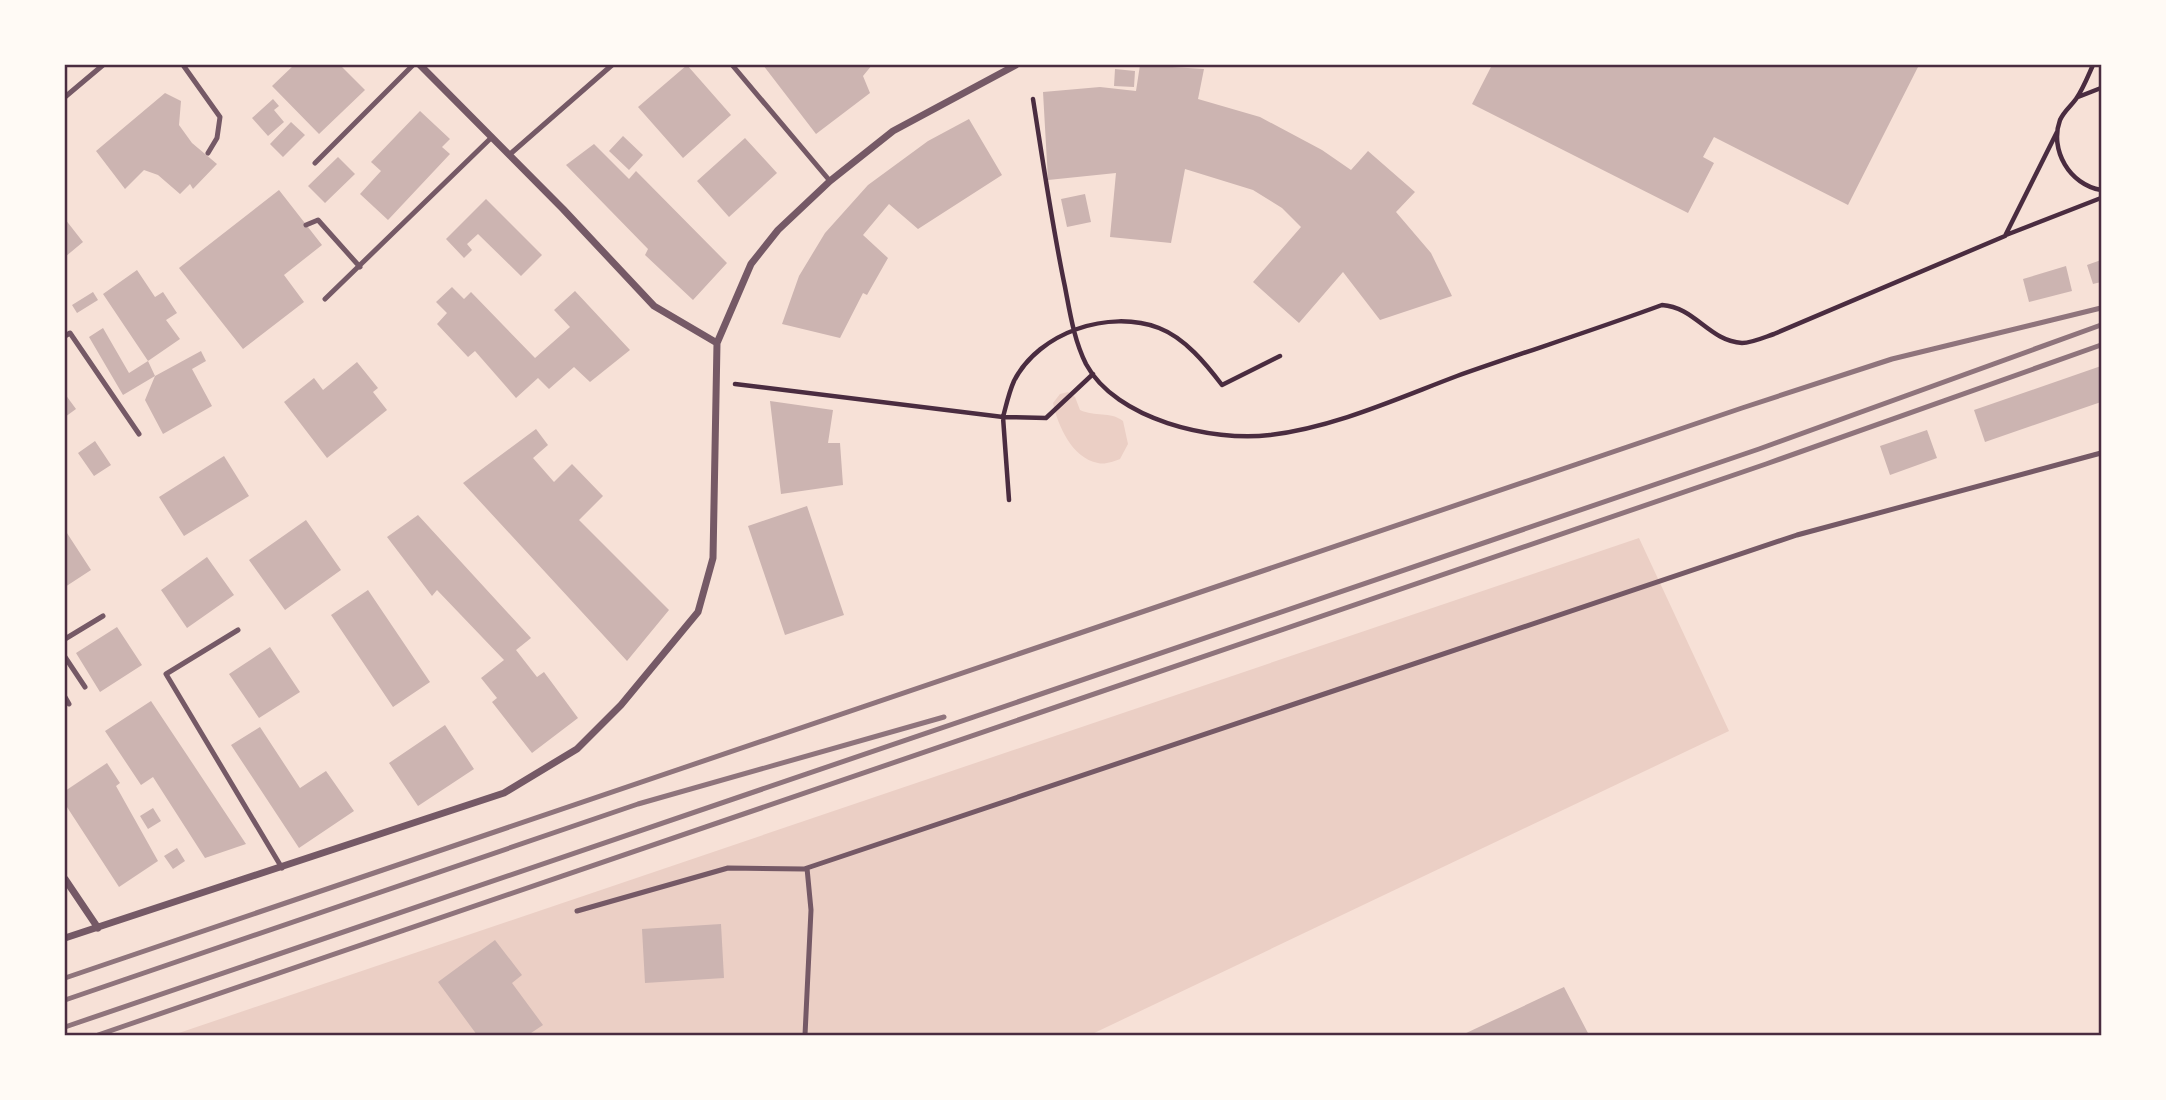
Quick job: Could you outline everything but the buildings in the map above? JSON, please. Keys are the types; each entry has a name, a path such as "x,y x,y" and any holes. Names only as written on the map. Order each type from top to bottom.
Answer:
{"street":[{"path":"420,65 654,306 717,343"},
{"path":"65,939 504,793 577,749 621,705 698,612 713,558 714,382 717,343 751,264 778,230 830,181 893,131 1016,65"},
{"path":"65,879 98,928"}],"lane":[{"path":"65,97 103,65"},
{"path":"183,65 220,117 217,138 208,153"},
{"path":"315,163 413,65"},
{"path":"509,155 612,65"},
{"path":"733,66 830,181"},
{"path":"325,299 492,137"},
{"path":"306,225 318,220 360,267"},
{"path":"65,336 70,333 139,434"},
{"path":"577,911 728,868 807,868 1797,535 2101,453"},
{"path":"65,639 103,615"},
{"path":"238,630 166,674 282,867"},
{"path":"65,657 85,687"},
{"path":"65,697 69,705"},
{"path":"805,1035 811,911 807,868"}],"path":[{"path":"2005,236 2065,111 2077,98 2093,65"},
{"path":"2077,98 2101,88"},
{"path":"1033,99 1059,263 1074,329 1093,374 1110,392 1166,423 1198,432 1268,435 1356,414 1662,305 1684,309 1720,338 1744,343 1774,334 2101,198"},
{"path":"2057,132 2058,150 2065,167 2077,180 2101,190"},
{"path":"1009,500 1003,417 1015,381 1032,358 1074,329 1124,320 1160,328 1183,343 1222,385 1280,356"},
{"path":"714,382 1003,417 1046,418 1093,374"}],"shaded area":[{"path":"1068,392 1075,397 1080,410 1113,416 1123,421 1128,444 1120,459 1098,463 1081,455 1074,448 1058,421 1053,403 1060,394"},
{"path":"1639,538 1729,731 1090,1035 173,1035"}],"railway":[{"path":"65,978 1742,408 1892,359 2101,308"},
{"path":"65,1027 1759,449 2101,325"},
{"path":"98,1035 1766,464 2101,345"},
{"path":"65,1000 638,804 944,717"}]}
